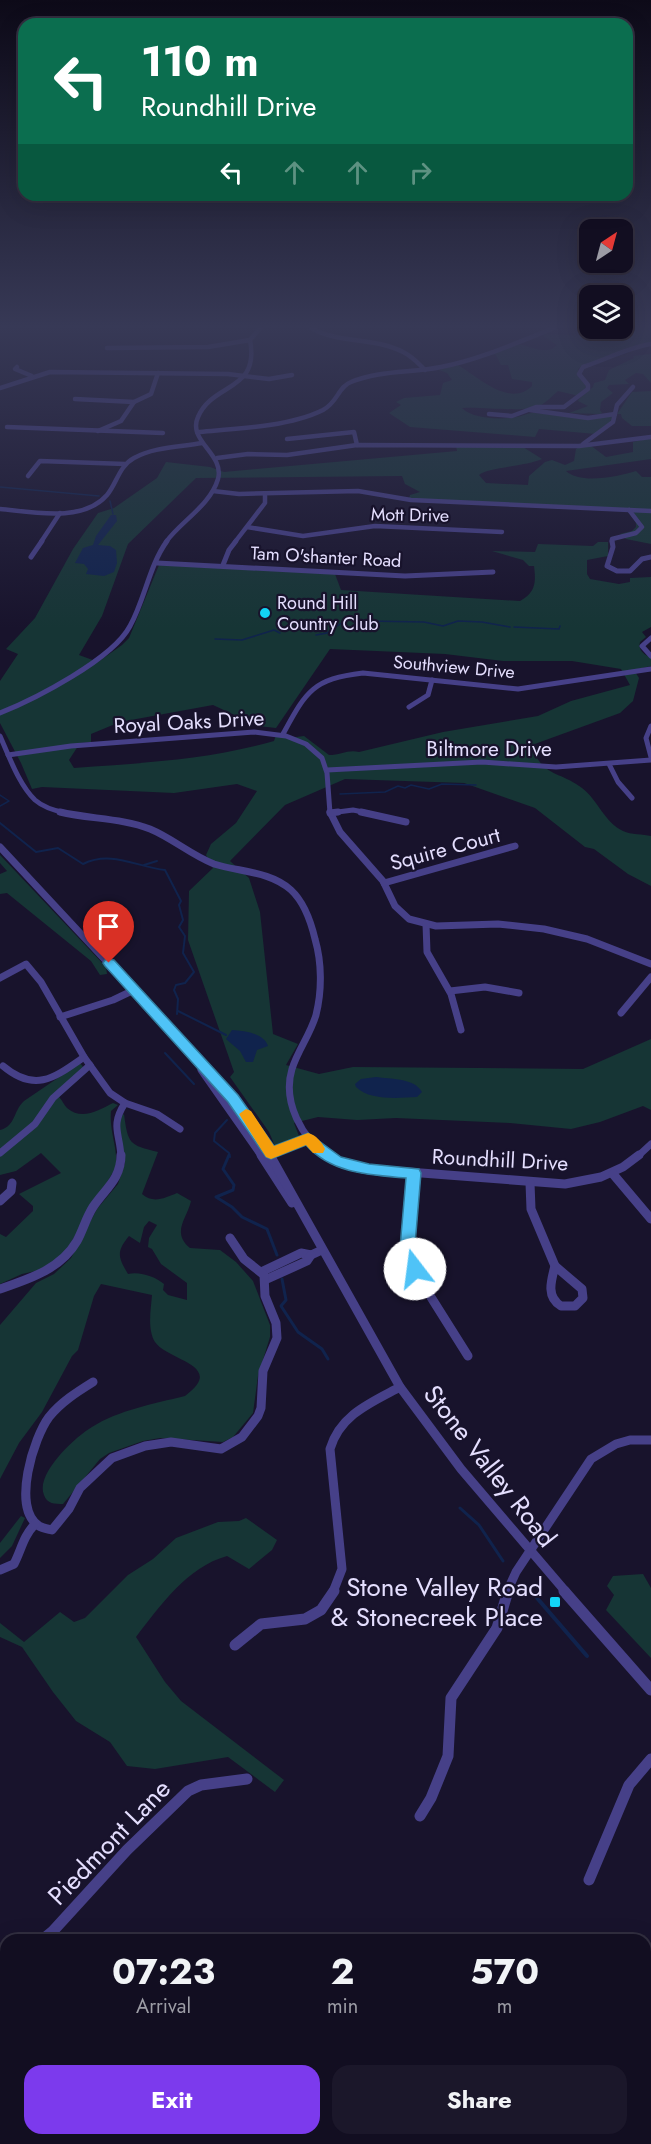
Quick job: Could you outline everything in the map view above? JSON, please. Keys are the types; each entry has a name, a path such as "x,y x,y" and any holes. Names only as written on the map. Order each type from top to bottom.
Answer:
{"street":[{"path":"31,428 163,433"},
{"path":"98,431 104,428"},
{"path":"0,713 35,696 110,651 122,641 136,616 165,544 213,491 220,468 217,458 202,443 197,428"},
{"path":"197,432 243,428"},
{"path":"579,446 606,428"},
{"path":"287,440 354,432 357,446"},
{"path":"217,458 248,454 287,455 357,446 579,446 651,437"},
{"path":"0,509 60,513 81,510 97,504 106,496 125,464 135,458 202,443"},
{"path":"28,476 40,461 125,464"},
{"path":"213,491 239,494 358,491 411,500 651,511"},
{"path":"223,565 229,550 266,503 265,494"},
{"path":"629,510 642,527 636,533 612,538 613,547 607,566 617,571 630,571 642,560 651,557"},
{"path":"31,557 60,513"},
{"name":"Mott Drive","path":"247,527 303,536 375,526 501,532"},
{"name":"Tam O'shanter Road","path":"157,562 405,576 493,572"},
{"path":"651,638 642,646 651,656"},
{"name":"Southview Drive","path":"282,734 306,692 321,681 339,675 363,673 518,688 651,669"},
{"path":"409,707 428,695 432,680"},
{"path":"651,726 646,732 644,742 651,759"},
{"name":"Royal Oaks Drive","path":"8,755 71,746 254,732 282,734 305,742 320,755 327,770"},
{"name":"Roundhill Drive","path":"0,736 8,755 32,796 43,806 63,813 116,820 150,829 174,840 206,861 268,877 285,886 296,896 303,907 315,938 321,978 316,1017 290,1076 292,1104 308,1138 320,1151 337,1162 369,1169 530,1183 581,1183 613,1174 629,1164 651,1144"},
{"name":"Biltmore Drive","path":"327,770 482,762 556,767 651,759"},
{"path":"609,764 618,782 632,798"},
{"path":"327,770 330,813 353,848 384,883 402,914 426,924 500,924 549,929 612,946 651,964"},
{"path":"330,813 354,810 406,822"},
{"name":"Squire Court","path":"384,883 515,846"},
{"name":"Stone Valley Road","path":"0,847 233,1098 271,1153 322,1250 400,1387 461,1469 651,1690"},
{"path":"426,924 422,941 429,959 450,991 461,1030"},
{"path":"0,978 26,964 41,982 84,1057 110,1093 125,1102 156,1114 180,1129"},
{"path":"621,1013 651,976"},
{"path":"450,991 476,986 498,987 519,993"},
{"path":"60,1017 113,1000 134,990"},
{"name":"Stone Valley Road","path":"191,1053 195,1063 262,1156 322,1250"},
{"path":"3,1066 14,1078 40,1083 63,1072 84,1057"},
{"path":"0,1153 35,1124 52,1098 90,1065"},
{"path":"0,1289 55,1266 74,1246 91,1210 116,1180 121,1154 115,1125 116,1114 125,1102"},
{"path":"262,1156 308,1138"},
{"path":"414,1173 407,1259 468,1356"},
{"path":"613,1174 651,1219"},
{"path":"0,1201 11,1191 12,1183"},
{"path":"530,1183 531,1209 555,1266 582,1289 583,1298 576,1307 564,1307 553,1299 550,1292 555,1266"},
{"path":"93,1382 65,1399 46,1421 35,1442 26,1478 31,1517 35,1524 45,1530 52,1530 90,1477 103,1464 123,1453 145,1446 171,1442 220,1449 242,1437 258,1416 261,1408 263,1371 278,1338 276,1323 265,1296 264,1276 244,1259 230,1238"},
{"path":"264,1276 306,1262 311,1255 322,1250"},
{"path":"235,1645 261,1624 305,1619 321,1610 334,1591 342,1569 330,1449 332,1442 338,1427 346,1418 400,1387"},
{"path":"420,1816 431,1798 448,1756 451,1698 496,1628 509,1587 530,1552 591,1459 616,1444 630,1440 651,1440"},
{"path":"0,1570 14,1564 22,1547 23,1537 35,1524"},
{"path":"589,1880 628,1785 651,1760"},
{"name":"Piedmont Lane","path":"49,1934 136,1842 188,1791 201,1785 247,1779"}],"green space":[{"path":"423,428 603,428 596,434 539,429 535,437"},
{"name":"Round Hill Country Club","path":"651,438 651,459 566,471 581,478 610,477 636,471 642,477 651,477 651,544 626,539 620,534 632,531 636,527 628,510 409,499 410,495 420,492 405,484 402,476 196,478 128,544 102,616 79,655 98,662 129,638 159,565 335,574 341,590 520,601 529,594 534,586 534,566 529,566 523,560 492,551 535,552 538,544 593,546 598,542 608,542 608,556 587,560 587,574 590,579 619,584 630,582 630,578 651,577 651,627 642,632 646,637 640,642 640,648 651,658 651,666 634,670 639,678 633,701 620,713 532,745 546,768 582,788 617,827 630,833 651,836 651,886 628,874 594,849 585,847 535,808 464,783 345,779 285,805 230,861 249,878 260,912 273,1034 298,1044 286,1065 319,1074 353,1067 583,1069 651,1039 651,1110 643,1106 600,1122 571,1129 510,1123 318,1117 294,1123 299,1136 275,1146 269,1132 230,1077 234,1072 188,940 189,891 213,868 206,855 211,844 236,823 257,791 237,784 174,793 42,787 32,789 0,723 0,681 18,654 6,649 35,618 73,549 98,513 114,508 157,478 166,462 210,467 224,472 457,451 456,446 523,447 542,459 479,475 486,483 528,485 529,476 545,462 552,460 565,465 574,461 576,449 586,442 606,457 633,452 633,442","holes":["330,649 445,654 503,661 572,661 621,669 630,685 571,701 538,716 443,732 359,752 329,755 304,736 288,738 276,735 274,741 250,747 175,760 74,768 69,760 80,743 91,742 91,734 120,722 213,705 258,726 276,728"]},
{"path":"0,855 106,967 107,974 100,975 91,961 7,893 0,894 0,874 7,871 0,863"},
{"path":"80,1063 87,1072 59,1097 67,1108 79,1114 90,1113 113,1103 118,1105 111,1111 116,1167 64,1254 40,1270 22,1274 0,1284 0,1234 6,1237 33,1211 33,1206 19,1194 61,1173 41,1153 16,1171 0,1175 0,1130 12,1122 24,1101"},
{"path":"124,1114 127,1132 132,1142 158,1152 142,1194 155,1199 177,1193 191,1201 182,1225 184,1242 190,1248 220,1250 236,1262 253,1281 270,1325 270,1337 258,1376 253,1413 233,1437 223,1442 160,1438 143,1441 109,1453 100,1459 63,1504 54,1504 49,1502 44,1495 45,1477 58,1457 76,1439 113,1416 185,1396 196,1386 200,1377 191,1364 162,1349 155,1342 150,1325 152,1295 101,1284 94,1296 78,1350 72,1356 42,1412 19,1443 0,1479 0,1325 36,1283 54,1274 71,1258 97,1209 118,1184 125,1163 120,1117","holes":["149,1221 157,1225 149,1238 148,1247 152,1249 161,1264 187,1283 187,1300 168,1295 163,1290 164,1284 157,1279 138,1273 128,1274 122,1263 120,1251 129,1236 140,1243 144,1227"]},
{"path":"21,1516 25,1518 12,1546 0,1558 0,1543"},
{"path":"246,1518 277,1540 272,1550 249,1569 227,1556 199,1569 176,1589 136,1637 165,1682 181,1701 284,1780 275,1792 228,1757 155,1769 127,1766 110,1742 76,1721 22,1647 0,1637 0,1623 24,1642 60,1612 74,1622 85,1618 128,1575 153,1559 176,1538 218,1522 239,1521"},
{"path":"643,1574 651,1588 651,1658 606,1610 614,1595 607,1586 613,1576"}],"water":[{"path":"111,515 116,515 117,521 98,545 110,546 116,550 117,563 114,572 104,576 86,574 88,569 84,564 75,563 83,548 93,545 96,536"},
{"path":"232,1030 258,1035 268,1046 257,1050 253,1062 246,1062 240,1051 226,1039"},
{"path":"376,1077 408,1082 419,1087 422,1092 417,1097 385,1098 369,1095 356,1087 355,1084 361,1079"}],"waterway":[{"path":"0,487 99,496"},
{"path":"110,501 113,514"},
{"path":"316,635 327,633 349,618 367,621 424,622 443,626 458,621 482,622 510,627"},
{"path":"514,627 559,629 560,626"},
{"path":"215,639 242,640 274,630 280,633"},
{"path":"340,794 385,792 398,786 405,788 411,785 429,789 442,784 476,785"},
{"path":"0,795 9,801 0,806"},
{"path":"0,823 36,852 58,848 83,864 93,860 114,859 165,870 181,901 179,905 183,920 179,927 185,936 183,953 194,972 185,983 176,985 174,990 178,999 177,1014"},
{"path":"144,865 157,861"},
{"path":"178,1011 226,1035"},
{"path":"165,1053 194,1084"},
{"path":"227,1120 215,1133 214,1141 229,1153 230,1157"},
{"path":"229,1155 223,1169 234,1185 233,1190 216,1197 232,1207 242,1217 267,1229 277,1255"},
{"path":"282,1279 286,1300 281,1306 298,1332 322,1349 328,1359"},
{"path":"460,1508 479,1525 503,1561"},
{"path":"525,1584 532,1592"},
{"path":"531,1591 587,1656"}],"slow traffic":[{"path":"246,1114 271,1153 308,1138 318,1149"}],"place":[{"name":"Round Hill Country Club","path":"265,613"},
{"name":"Stone Valley Road & Stonecreek Place","path":"555,1602"}],"route":[{"path":"109,963 233,1098 271,1153 308,1138 328,1158 337,1162 353,1167 414,1173 407,1259 415,1269"}]}
